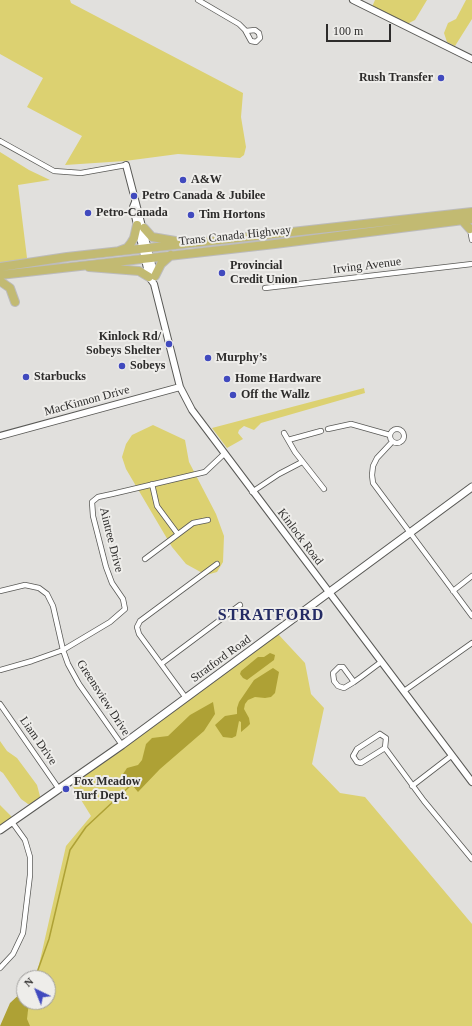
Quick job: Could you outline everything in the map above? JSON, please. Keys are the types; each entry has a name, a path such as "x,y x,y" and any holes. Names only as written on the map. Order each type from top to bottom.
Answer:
{"highway":[{"name":"Trans Canada Highway","path":"0,274 64,266 196,244 472,212"},
{"name":"Trans Canada Highway","path":"0,267 67,257 113,253 171,254 290,242 472,219"},
{"path":"462,220 471,227"},
{"path":"113,253 127,248 140,227 152,237 158,239 196,244"},
{"path":"64,266 139,271 153,279 161,264 171,254"},
{"path":"0,281 10,288 15,302"}],"main road":[{"name":"Stratford Road","path":"0,830 122,745 472,487"}],"street":[{"path":"198,0 230,17 246,31"},
{"path":"353,0 472,59"},
{"path":"0,142 54,171 81,172 126,166"},
{"name":"Kinlock Road","path":"126,166 135,202 138,206 140,227 146,253 180,387 192,410 328,593 472,782"},
{"path":"471,227 472,240"},
{"name":"Irving Avenue","path":"265,288 472,264"},
{"name":"MacKinnon Drive","path":"0,436 180,387"},
{"path":"328,429 351,424 390,435"},
{"path":"390,435 392,431 396,429 401,431 403,434 400,442 392,442 377,458 372,475 377,490 472,616"},
{"path":"288,440 321,431"},
{"path":"284,433 302,462 324,489"},
{"path":"390,435 392,442"},
{"path":"177,533 157,506 152,484 205,472 224,454"},
{"path":"252,492 279,474 302,462"},
{"name":"Aintree Drive","path":"63,650 121,614 125,609 125,604 112,583 106,567 93,516 92,502 98,497 152,484"},
{"path":"145,559 177,533 193,523 208,520"},
{"path":"186,698 139,634 137,627 138,624 217,564"},
{"path":"453,591 472,576"},
{"name":"Greensview Drive","path":"0,594 0,590 25,585 39,588 47,594 54,606 63,650 79,684 122,745"},
{"path":"161,664 240,605"},
{"path":"404,691 472,643"},
{"path":"0,670 63,650"},
{"path":"354,682 342,667 339,667 333,673 334,681 341,688 344,688 354,682 381,662"},
{"name":"Liam Drive","path":"0,704 59,789"},
{"path":"385,748 361,763 357,762 354,756 357,748 380,734 386,738 385,748 412,786 458,844 472,859"},
{"path":"412,786 451,756"},
{"path":"0,968 13,954 23,933 30,875 30,857 25,840 12,822"}],"shaded area":[{"path":"0,0 70,0 71,3 243,93 241,117 246,147 244,155 240,158 178,154 125,161 65,165 82,136 27,107 43,78 0,54"},
{"path":"375,0 427,0 415,20 407,24 372,7"},
{"path":"466,0 472,0 472,19 455,46 447,42 444,33 448,23 456,19"},
{"path":"0,152 29,170 50,180 18,185 28,266 0,269"},
{"path":"364,388 365,393 261,423 254,430 244,426 238,433 243,439 227,448 212,428"},
{"path":"153,425 185,440 189,462 216,514 224,536 223,562 217,572 206,575 186,564 172,547 126,469 122,457 126,444 132,435"},
{"path":"278,634 305,663 311,694 324,708 312,764 340,793 365,797 472,924 472,1026 25,1026 28,1010 56,1010 56,970 38,970 66,846 91,816 70,782 163,719"},
{"path":"270,653 275,655 274,660 247,680 243,678 240,674 241,671 258,657 264,657"},
{"path":"273,668 279,672 275,693 271,697 255,697 248,700 244,709 249,718 250,724 241,732 241,722 239,721 236,736 232,738 223,737 215,725 225,716 237,714 239,702 254,680"},
{"path":"213,702 215,714 204,731 160,769 138,792 123,774 127,768 138,765 142,760 146,744 152,738 168,736 190,715"},
{"path":"0,741 7,751 17,758 37,785 41,800 34,804 28,804 21,799 0,771"},
{"path":"0,805 12,817 0,826"},
{"path":"16,997 16,1010 28,1010 27,1019 30,1026 0,1026 10,1003"}],"waterway":[{"path":"38,970 49,939 70,850 86,827 131,785"}],"place":[{"name":"Rush Transfer","path":"441,78"},
{"name":"A&W","path":"183,180"},
{"name":"Petro Canada & Jubilee","path":"134,196"},
{"name":"Petro-Canada","path":"88,213"},
{"name":"Tim Hortons","path":"191,215"},
{"name":"Provincial Credit Union","path":"222,273"},
{"name":"Kinlock Rd/ Sobeys Shelter","path":"169,344"},
{"name":"Murphy’s","path":"208,358"},
{"name":"Sobeys","path":"122,366"},
{"name":"Starbucks","path":"26,377"},
{"name":"Home Hardware","path":"227,379"},
{"name":"Off the Wallz","path":"233,395"},
{"name":"Fox Meadow Turf Dept.","path":"66,789"}],"district":[{"name":"STRATFORD","path":"271,616"}]}
